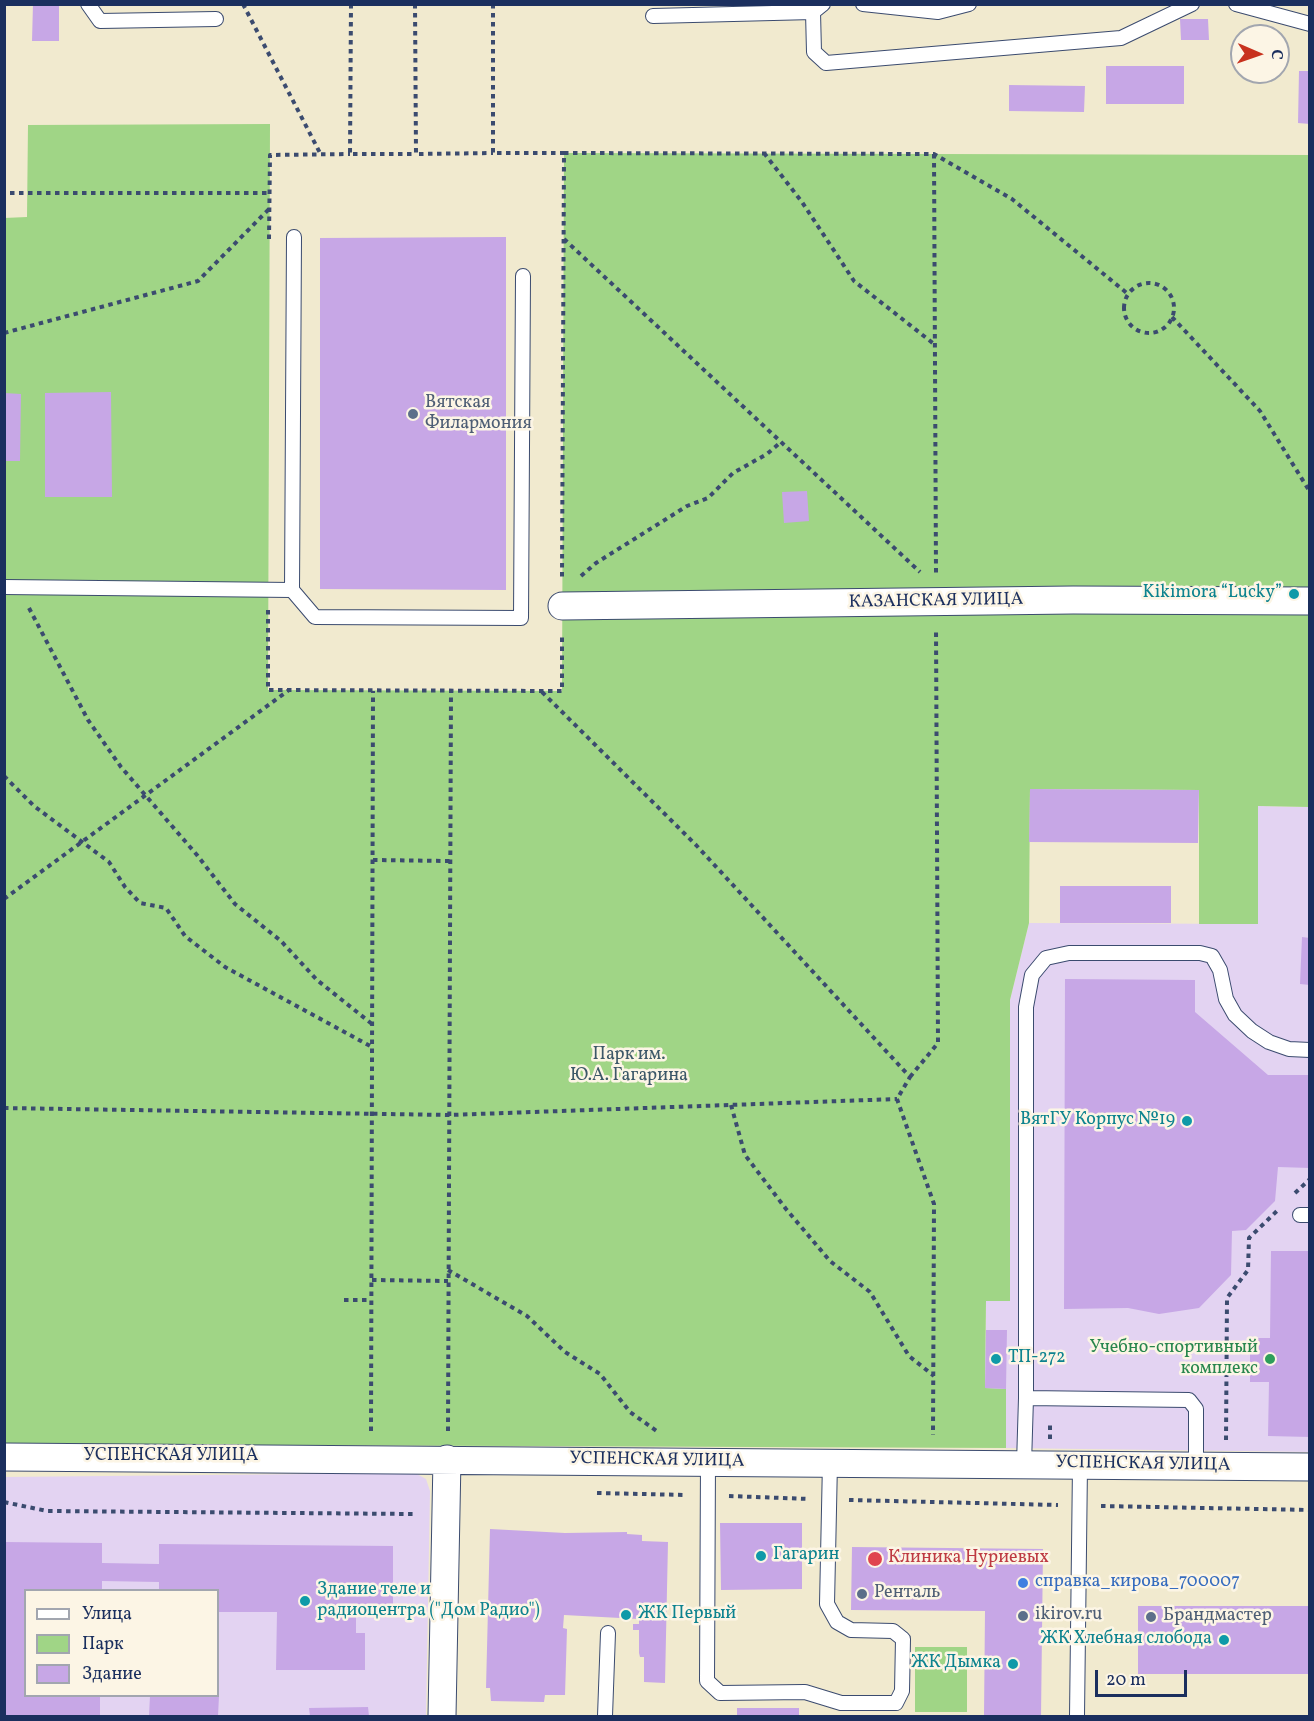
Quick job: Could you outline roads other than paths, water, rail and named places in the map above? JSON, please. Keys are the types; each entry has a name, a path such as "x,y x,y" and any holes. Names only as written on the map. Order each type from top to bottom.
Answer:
{"street":[{"name":"КАЗАНСКАЯ УЛИЦА","path":"562,599 936,595 1073,600 1310,601"},
{"name":"УСПЕНСКАЯ УЛИЦА","path":"4,1457 447,1458 1310,1467"},
{"path":"442,1716 447,1458"}],"lane":[{"path":"88,4 100,21 216,19"},
{"path":"863,4 938,12 969,4"},
{"path":"652,16 818,8 814,52 826,63 1121,38 1192,4"},
{"path":"1236,4 1310,24"},
{"path":"294,237 292,590 315,617 521,618 522,276"},
{"path":"12,587 292,590"},
{"path":"1024,1464 1026,1007 1032,975 1046,958 1069,953 1200,953 1212,956 1220,970 1226,999 1235,1015 1269,1042 1289,1049 1310,1050"},
{"path":"1026,1398 1189,1400 1196,1408 1196,1466"},
{"path":"708,1461 707,1681 720,1693 805,1692 841,1702 896,1703 902,1691 903,1639 893,1631 851,1630 837,1622 827,1604 830,1462"},
{"path":"1077,1716 1080,1465"},
{"path":"605,1716 608,1633"}],"place":[{"name":"Вятская Филармония","path":"413,414"},
{"name":"Kikimora “Lucky”","path":"1294,594"},
{"name":"ВятГУ Корпус №19","path":"1187,1121"},
{"name":"ТП-272","path":"996,1359"},
{"name":"Учебно-спортивный комплекс","path":"1270,1359"},
{"name":"Гагарин","path":"761,1556"},
{"name":"Клиника Нуриевых","path":"875,1559"},
{"name":"справка_кирова_700007","path":"1023,1583"},
{"name":"Ренталь","path":"862,1594"},
{"name":"Здание теле и радиоцентра (\"Дом Радио\")","path":"305,1601"},
{"name":"ЖК Первый","path":"626,1615"},
{"name":"ikirov.ru","path":"1023,1616"},
{"name":"Брандмастер","path":"1151,1617"},
{"name":"ЖК Хлебная слобода","path":"1224,1640"},
{"name":"ЖК Дымка","path":"1013,1664"}],"park label":[{"name":"Парк им. Ю.А. Гагарина","path":"629,1066"}]}
